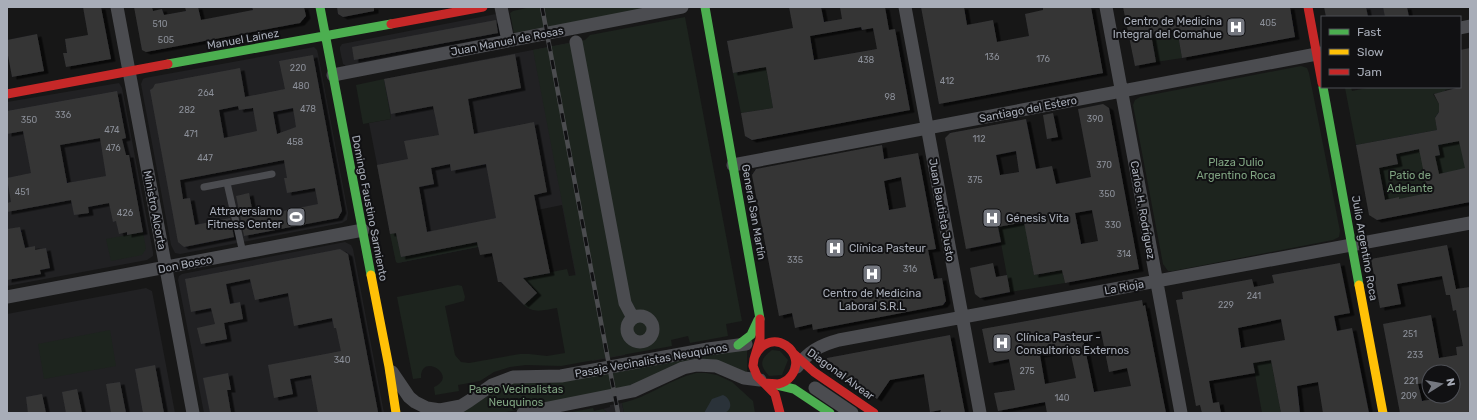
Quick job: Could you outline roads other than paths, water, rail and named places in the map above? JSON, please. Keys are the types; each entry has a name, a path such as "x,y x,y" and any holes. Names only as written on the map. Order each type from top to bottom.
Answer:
{"main road":[{"name":"Domingo Faustino Sarmiento","path":"320,7 389,367 396,413"},
{"name":"Manuel Lainez","path":"7,94 483,7"},
{"name":"General San Martín","path":"705,7 761,322 759,341 754,356 754,368 763,382 775,394 780,413"},
{"path":"1308,7 1319,54 1321,73"},
{"name":"Julio Argentino Roca","path":"1323,88 1383,413"},
{"path":"738,345 747,339 755,330 759,308"},
{"path":"754,356 762,346 774,342"},
{"name":"Diagonal Alvear","path":"774,342 785,345 798,357 810,385 830,413"},
{"path":"777,385 786,382 792,376"},
{"name":"Diagonal Alvear","path":"763,382 794,389 810,385 874,413"}],"street":[{"name":"Ministro Alcorta","path":"117,7 193,413"},
{"path":"501,7 508,41"},
{"name":"Juan Manuel de Rosas","path":"333,75 682,7"},
{"name":"Juan Bautista Justo","path":"905,7 980,413"},
{"name":"Carlos H. Rodríguez","path":"1106,7 1181,413"},
{"path":"576,42 625,303 633,318"},
{"name":"Santiago del Estero","path":"733,165 1319,54"},
{"name":"La Rioja","path":"792,376 798,357 827,343 1470,223"},
{"name":"Don Bosco","path":"7,297 363,230"},
{"name":"Pasaje Vecinalistas Neuquinos","path":"389,367 409,397 427,408 440,410 461,406 492,385 513,377 561,376 708,349 759,341 774,342"},
{"name":"Pasaje Vecinalistas Neuquinos","path":"523,413 633,392 682,368 697,364 716,366 744,378 763,382"},
{"path":"810,385 852,413"}],"lane":[{"path":"204,187 272,174"},
{"path":"227,183 243,253"}],"railway":[{"path":"542,7 618,413"}],"place":[{"name":"Centro de Medicina Integral del Comahue","path":"1236,27"},
{"name":"Attraversiamo Fitness Center","path":"296,217"},
{"name":"Génesis Vita","path":"992,218"},
{"name":"Clínica Pasteur","path":"835,248"},
{"name":"Centro de Medicina Laboral S.R.L","path":"872,274"},
{"name":"Clínica Pasteur - Consultorios Externos","path":"1002,343"}],"park label":[{"name":"Plaza Julio Argentino Roca","path":"1236,168"},
{"name":"Patio de Adelante","path":"1410,181"},
{"name":"Paseo Vecinalistas Neuquinos","path":"516,395"}]}
